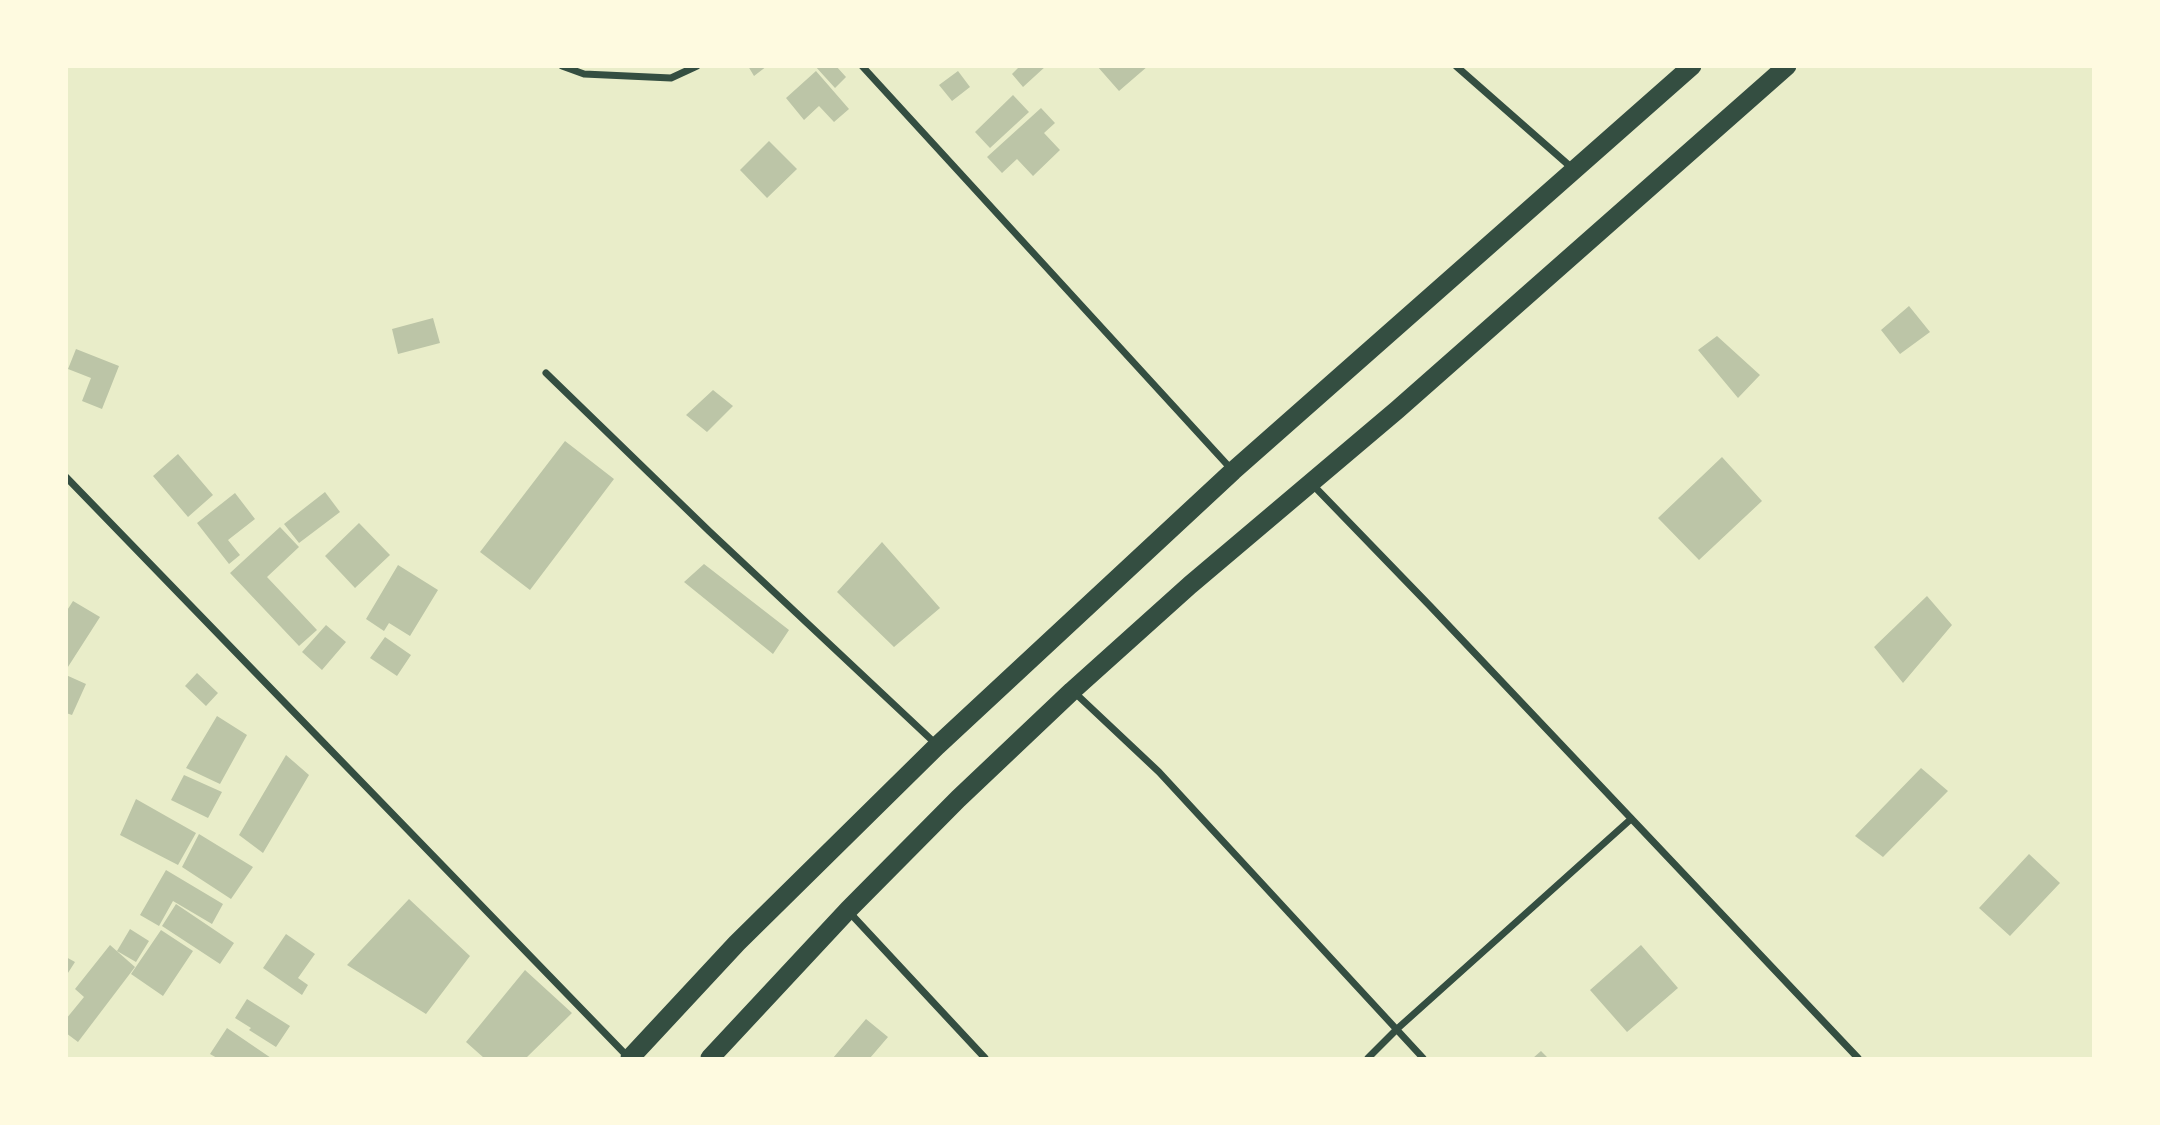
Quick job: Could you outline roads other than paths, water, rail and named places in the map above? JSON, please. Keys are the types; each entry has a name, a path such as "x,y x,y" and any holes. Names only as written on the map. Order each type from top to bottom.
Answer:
{"highway":[{"path":"630,1059 737,943 937,746 1233,471 1692,66"},
{"path":"710,1059 848,910 958,799 1072,691 1190,585 1397,411 1787,66"}],"street":[{"path":"562,66 584,74 671,78 697,66"},
{"path":"862,66 1233,471"},
{"path":"1456,66 1575,170"},
{"path":"546,373 718,540 937,746"},
{"path":"66,477 630,1059"},
{"path":"1310,483 1858,1059"},
{"path":"1072,691 1159,772 1423,1059"},
{"path":"1368,1059 1397,1029 1631,819"},
{"path":"848,910 985,1059"}]}
